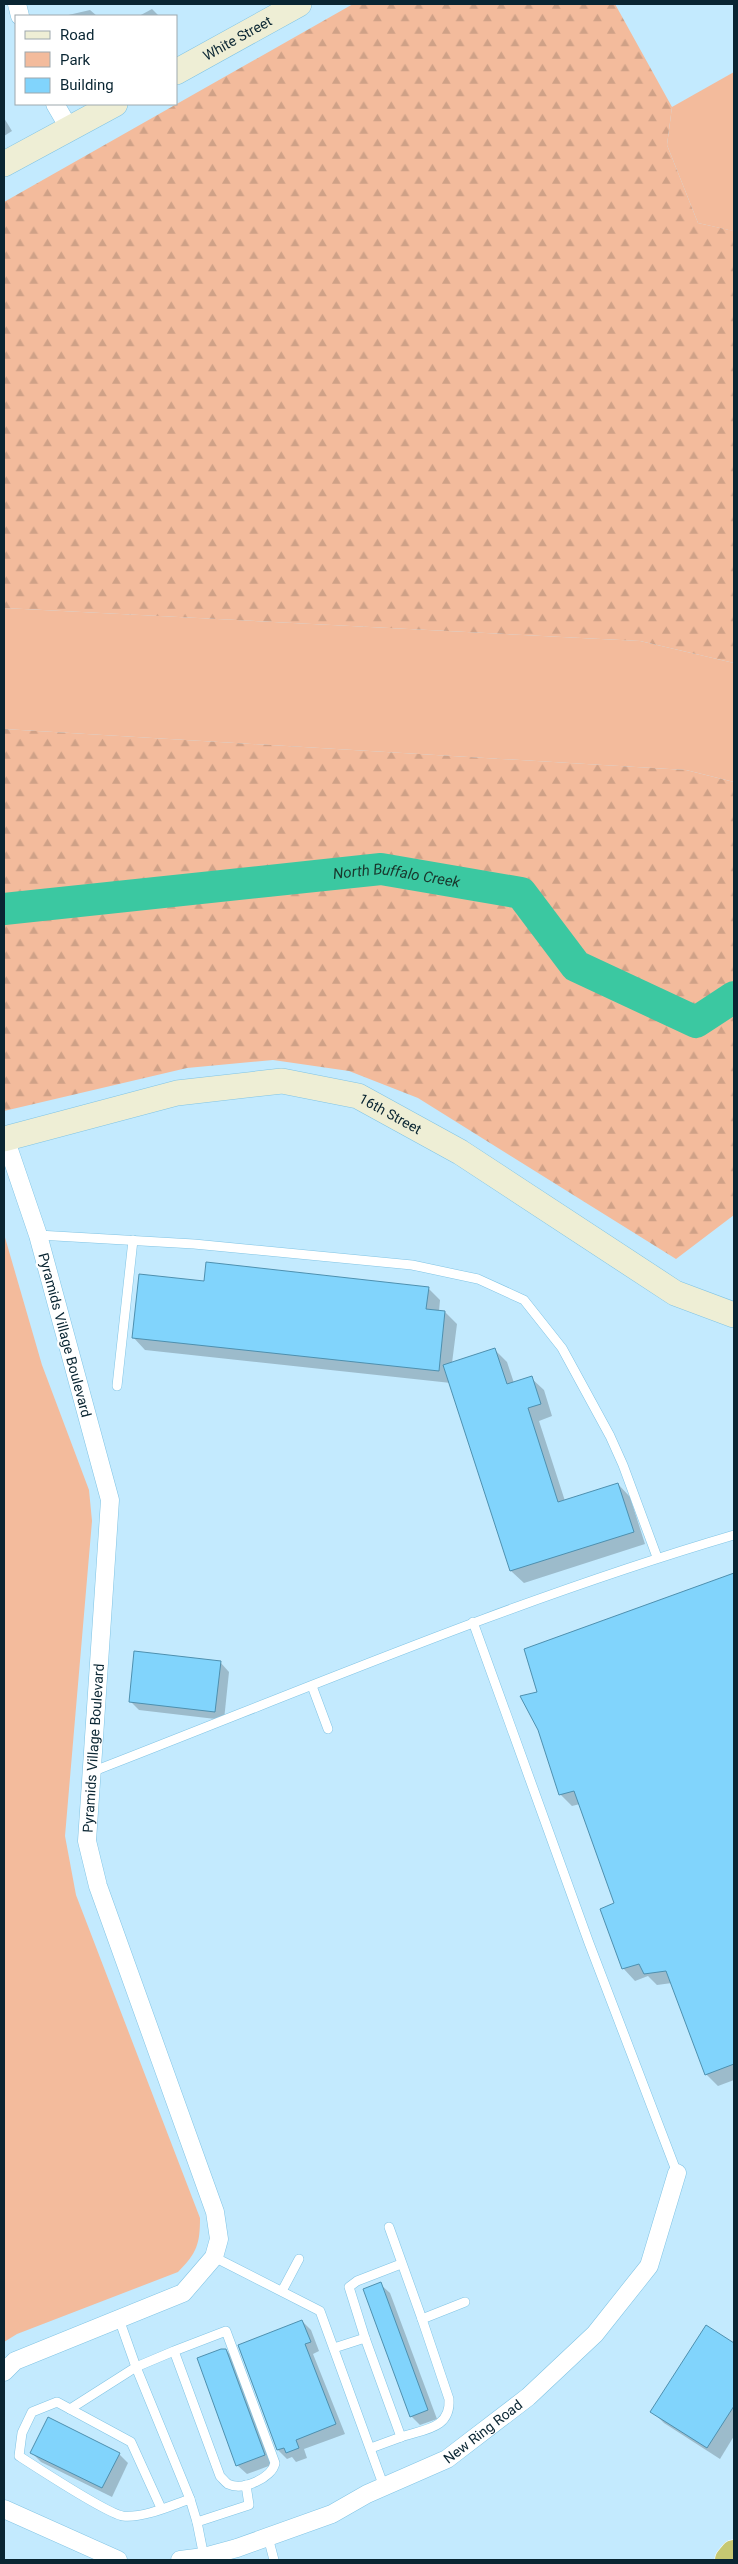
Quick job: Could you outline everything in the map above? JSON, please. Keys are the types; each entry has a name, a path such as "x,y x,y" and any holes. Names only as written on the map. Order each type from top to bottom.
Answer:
{"highway":[{"path":"729,2560 734,2554"}],"street":[{"name":"White Street","path":"178,71 299,4"},
{"path":"56,105 69,128"},
{"path":"4,164 113,105"},
{"name":"16th Street","path":"4,1139 177,1093 282,1081 358,1096 460,1152 675,1293 734,1315"},
{"name":"Pyramids Village Boulevard","path":"4,1139 38,1234 110,1500 94,1771 87,1841 98,1886 215,2212 219,2239 214,2257"},
{"name":"New Ring Road","path":"180,2560 204,2557 332,2514 384,2487 447,2458 528,2397 595,2334 649,2266 677,2173"},
{"path":"4,2372 15,2362 183,2293 214,2257"},
{"path":"4,2509 118,2560"}],"lane":[{"path":"38,1234 133,1240 412,1265 478,1279 524,1300 562,1348 610,1436 624,1465 658,1557"},
{"path":"116,1386 133,1240"},
{"path":"94,1771 473,1622 658,1557 734,1534"},
{"path":"473,1622 589,1943 677,2173"},
{"path":"312,1686 328,1729"},
{"path":"371,2448 440,2424 447,2418 450,2410 449,2399 389,2227"},
{"path":"214,2257 320,2311 384,2487"},
{"path":"282,2291 299,2259"},
{"path":"401,2264 357,2281 349,2287 365,2338 401,2437"},
{"path":"422,2319 465,2302"},
{"path":"119,2319 136,2367 190,2499 198,2522 204,2557"},
{"path":"70,2409 136,2367 174,2350 226,2331 274,2463 273,2469 269,2473 246,2485 234,2486 226,2484 220,2476 174,2350"},
{"path":"334,2348 365,2338"},
{"path":"161,2508 131,2442 57,2402 32,2412 22,2433 19,2456 122,2516 161,2508 190,2499"},
{"path":"198,2522 250,2505 246,2485"},
{"path":"268,2537 274,2560"}],"green space":[{"path":"353,4 615,4 672,107 667,145 698,223 734,231 734,663 640,641 4,608 4,202"},
{"path":"734,72 733,231 698,223 667,145 672,107"},
{"path":"4,608 640,641 734,663 734,782 686,770 4,729"},
{"path":"4,729 686,770 734,782 734,1215 676,1259 418,1098 349,1071 273,1060 187,1068 4,1111"},
{"path":"4,1234 42,1365 89,1490 92,1521 65,1836 76,1895 200,2218 196,2248 178,2272 17,2334 4,2342"}],"building":[{"path":"206,1262 429,1287 426,1309 445,1311 439,1371 132,1338 139,1274 204,1281"},
{"path":"495,1348 507,1384 532,1376 541,1404 528,1408 558,1502 618,1483 634,1532 510,1571 443,1365"},
{"path":"734,1573 734,2064 705,2075 666,1971 644,1974 639,1964 622,1969 600,1909 614,1903 574,1791 559,1795 538,1730 520,1696 537,1692 524,1649"},
{"path":"134,1651 221,1661 215,1712 129,1702"},
{"path":"381,2282 428,2410 410,2417 363,2289"},
{"path":"302,2320 311,2342 305,2344 336,2424 296,2440 299,2448 286,2453 284,2448 277,2450 238,2345"},
{"path":"706,2325 734,2343 734,2406 707,2448 650,2412"},
{"path":"226,2349 265,2455 236,2466 197,2358"},
{"path":"48,2417 120,2453 102,2488 30,2453"}],"waterway":[{"name":"North Buffalo Creek","path":"4,909 381,869 521,893 576,966 696,1022 734,997"}]}
